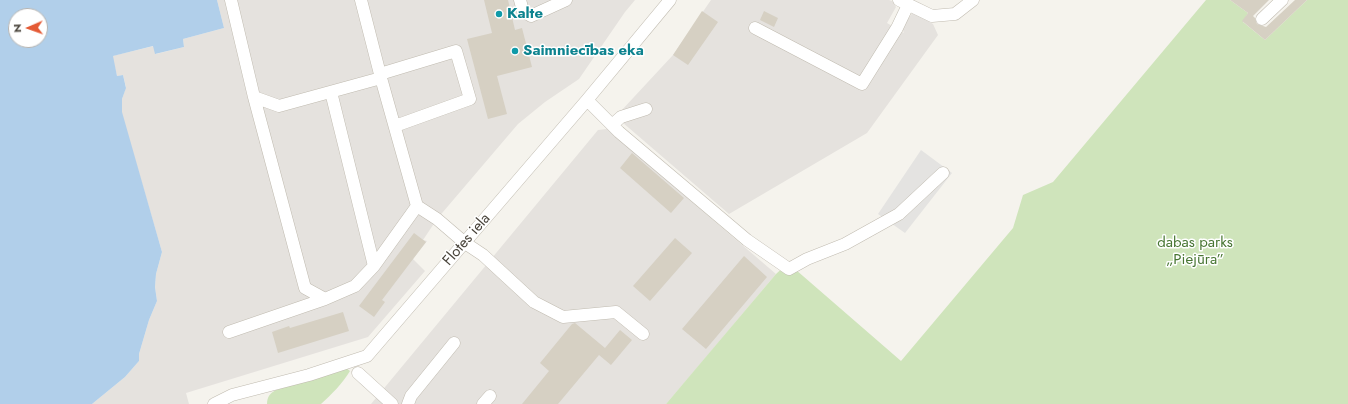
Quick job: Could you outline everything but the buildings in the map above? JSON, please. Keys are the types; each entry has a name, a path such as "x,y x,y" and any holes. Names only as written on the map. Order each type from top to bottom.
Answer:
{"street":[{"path":"361,0 417,206 437,219 465,243 483,255 534,302 563,317 616,312 643,334"},
{"path":"520,0 523,11 531,16 566,0"},
{"name":"Flotes iela","path":"214,404 232,395 309,375 367,356 587,100 670,0"},
{"path":"755,28 862,84 897,28 904,2 932,16 955,14 973,0"},
{"path":"1262,19 1282,0"},
{"path":"233,1 254,97 305,288 325,299"},
{"path":"254,97 279,106 331,92 456,51 470,99 395,126"},
{"path":"331,92 374,266"},
{"path":"587,100 612,125 747,240 789,269 807,259 845,244 899,214 943,173"},
{"path":"612,125 621,117 646,109"},
{"path":"229,332 325,299 355,286 374,266 417,206"},
{"path":"408,404 411,396 454,343"},
{"path":"358,373 392,404"}],"shaded area":[{"path":"217,0 635,0 625,12 579,79 545,102 518,124 437,219 423,240 427,241 413,259 425,271 368,337 186,393 189,404 92,404 125,377 139,361 139,354 149,320 157,301 155,287 156,274 162,252 121,112 122,99 126,87 123,75 117,76 112,56 154,46 156,54 184,47 183,39 224,28"},
{"path":"711,0 889,0 892,1 896,7 887,23 904,33 902,28 913,12 933,24 938,35 867,133 729,214 622,122 621,111 673,55"},
{"path":"607,129 776,274 697,368 666,404 371,404 598,130"},
{"path":"921,150 952,173 905,233 878,214"}],"green space":[{"name":"dabas parks „Piejūra”","path":"1206,0 1230,0 1248,13 1243,22 1265,40 1307,0 1348,0 1348,404 666,404 776,274 788,263 901,361 1013,228 1023,195 1053,182"},
{"path":"345,367 350,371 337,389 321,404 267,404 269,396 276,390"}],"water":[{"path":"0,0 217,0 224,28 183,39 184,47 155,54 153,46 113,56 117,76 123,75 126,88 122,99 122,112 162,252 156,274 155,287 157,301 149,320 139,354 139,361 125,377 92,404 0,404"}],"place":[{"name":"Kalte","path":"499,14"},
{"name":"Saimniecības eka","path":"515,51"}]}
